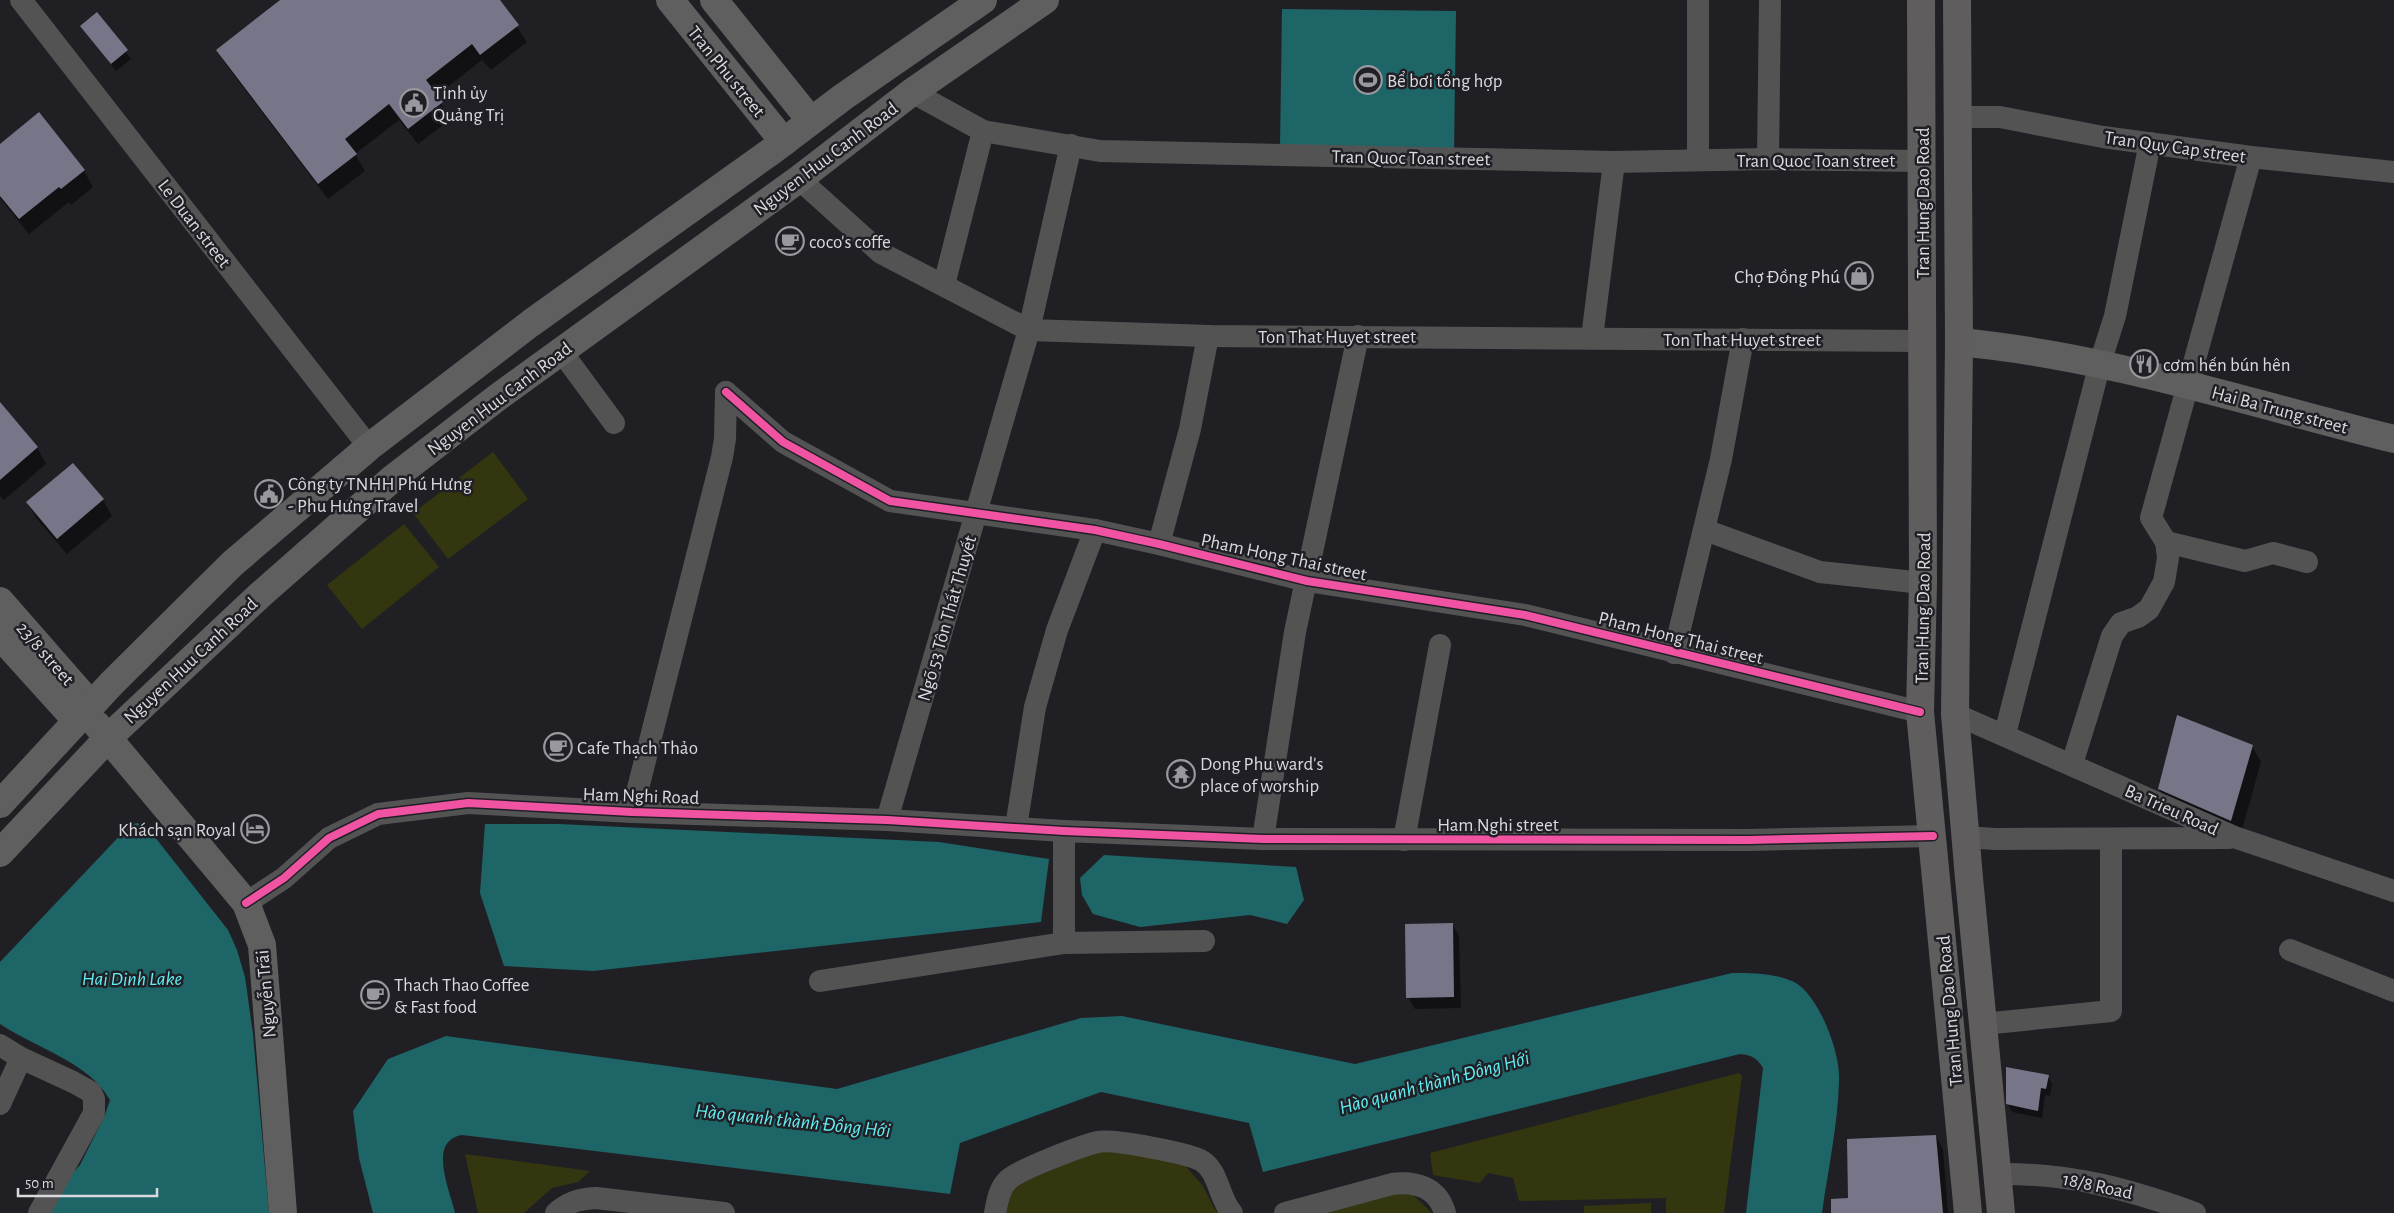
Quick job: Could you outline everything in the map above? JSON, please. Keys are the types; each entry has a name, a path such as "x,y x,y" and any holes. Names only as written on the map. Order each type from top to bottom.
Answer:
{"main road":[{"name":"Tran Phu street","path":"670,0 781,144 799,179"},
{"name":"Tran Phu street","path":"714,0 811,121"},
{"name":"Nguyen Huu Canh Road","path":"0,804 84,713 232,564 369,447 532,323 781,144 842,97 983,0"},
{"name":"Nguyen Huu Canh Road","path":"0,853 109,737 260,594 392,479 561,351 799,179 912,92 1044,0"},
{"name":"Tran Hung Dao Road","path":"1921,0 1923,583 1920,712 1968,1213"},
{"name":"Tran Hung Dao Road","path":"1957,0 1958,342 1955,714 2001,1213"},
{"path":"1922,341 1958,342"},
{"name":"Hai Ba Trung street","path":"1958,342 2008,347 2100,363 2188,384 2394,439"},
{"path":"369,447 392,479"},
{"name":"23/8 street","path":"0,601 84,713"},
{"name":"23/8 street","path":"0,636 84,713"},
{"name":"Nguyễn Trãi","path":"84,713 109,737 147,787 246,903 262,945 283,1213"},
{"path":"1933,836 1965,837"}],"street":[{"name":"Le Duan street","path":"21,0 369,447"},
{"path":"1698,0 1698,160"},
{"path":"1768,159 1770,0"},
{"name":"Tran Quoc Toan street","path":"912,92 984,131 1100,151 1614,162 1768,159 1921,161"},
{"name":"Tran Quy Cap street","path":"1958,117 2000,117 2103,137 2252,157 2394,172"},
{"path":"944,285 984,131"},
{"path":"2005,734 2100,363 2116,316 2150,143"},
{"name":"Ngõ 53 Tôn Thất Thuyết","path":"887,820 1029,330 1071,146"},
{"path":"2072,764 2112,636 2121,623 2138,617 2149,609 2164,582 2168,558 2166,542 2151,518 2252,157"},
{"path":"1592,338 1614,162"},
{"name":"Ton That Huyet street","path":"799,179 882,253 1029,330 1208,336 1922,341"},
{"path":"1158,544 1190,428 1208,336"},
{"path":"1262,839 1288,668 1358,336"},
{"path":"1674,653 1721,459 1742,339"},
{"path":"561,351 614,423"},
{"name":"Pham Hong Thai street","path":"632,812 722,457 725,439 726,392 783,442 890,501 1095,530 1307,581 1525,615 1920,712"},
{"path":"1016,827 1036,707 1058,630 1095,530"},
{"path":"1705,530 1820,572 1923,583"},
{"path":"2166,542 2245,561 2273,553 2307,562"},
{"path":"1404,840 1440,645"},
{"name":"Ba Trieu Road","path":"1955,714 2005,734 2237,838 2394,891"},
{"name":"Ham Nghi Road","path":"246,903 284,878 328,838 378,814 468,803 632,812 887,820 1064,831"},
{"path":"1064,831 1064,943"},
{"name":"Ham Nghi street","path":"1064,831 1262,839 1404,840 1748,840 1933,836"},
{"path":"1965,837 1995,840 2237,838"},
{"path":"1983,1024 2111,1011 2111,839"},
{"path":"820,981 1064,943 1204,941"},
{"path":"2290,950 2394,991"},
{"path":"0,1045 21,1058 91,1092 94,1099 94,1113 39,1213"},
{"path":"0,1104 21,1058"},
{"path":"995,1213 998,1196 1007,1181 1064,1154 1099,1142 1136,1146 1191,1156 1203,1162 1213,1174 1227,1207 1232,1213"},
{"name":"18/8 Road","path":"1998,1174 2032,1173 2115,1186 2195,1213"},
{"path":"1285,1213 1392,1184 1406,1182 1434,1192 1442,1200 1445,1213"},
{"path":"556,1213 563,1206 578,1199 596,1198 724,1213"}],"green space":[{"path":"493,452 528,499 448,559 413,513"},
{"path":"404,524 439,567 362,629 327,585"},
{"path":"1739,1073 1742,1076 1724,1213 1666,1213 1666,1198 1519,1201 1513,1178 1488,1173 1480,1183 1433,1175 1430,1153"},
{"path":"1100,1149 1182,1162 1203,1186 1214,1208 1219,1213 1003,1213 1013,1186"},
{"path":"465,1154 590,1171 578,1182 552,1188 524,1213 478,1213"},
{"path":"1395,1188 1412,1194 1432,1213 1312,1213"},
{"path":"1651,1203 1651,1213 1584,1213 1584,1206"}],"water":[{"name":"Bể bơi tổng hợp","path":"1282,9 1456,11 1454,151 1280,149"},
{"name":"Hai Dinh Lake","path":"137,823 147,827 228,930 237,950 245,977 253,1034 269,1213 48,1213 60,1187 80,1165 105,1115 110,1100 89,1075 75,1065 0,1024 0,962 129,826"},
{"path":"485,824 559,824 939,842 1049,859 1041,922 593,971 504,966 480,893"},
{"path":"1104,855 1296,867 1304,900 1287,924 1250,915 1140,927 1093,914 1082,895 1080,878"},
{"name":"Hào quanh thành Đồng Hới","path":"1732,973 1777,976 1802,987 1819,1010 1832,1040 1839,1069 1839,1081 1835,1130 1822,1213 1746,1213 1763,1068 1754,1058 1740,1054 1263,1172 1249,1123 1101,1092 960,1143 950,1194 462,1135 451,1139 445,1146 443,1156 446,1180 455,1213 373,1213 359,1158 353,1111 388,1059 446,1036 837,1089 1081,1018 1122,1016 1355,1064"}],"building":[{"path":"280,0 500,0 519,25 480,55 472,44 426,80 443,102 408,129 389,104 345,139 357,154 318,184 216,50"},
{"path":"97,12 128,50 111,64 80,26"},
{"path":"39,112 85,170 61,189 59,187 19,219 0,196 0,144"},
{"path":"0,402 38,447 0,480"},
{"path":"73,463 104,499 57,539 26,502"},
{"path":"2177,715 2253,745 2231,821 2158,789"},
{"path":"1453,923 1454,997 1406,998 1405,924"},
{"path":"2006,1067 2049,1075 2046,1089 2041,1088 2038,1111 2006,1104"},
{"path":"1936,1135 1943,1213 1831,1213 1831,1199 1848,1198 1847,1139"}],"cycle path":[{"path":"726,392 783,442 890,501 1095,530 1307,581 1525,615 1920,712"},
{"path":"246,903 284,878 329,838 378,814 468,803 632,812 887,820 1064,831 1263,839 1748,840 1933,836"}],"place":[{"name":"Bể bơi tổng hợp","path":"1368,80"},
{"name":"Tỉnh ủy Quảng Trị","path":"414,103"},
{"name":"coco's coffe","path":"790,241"},
{"name":"Chợ Đồng Phú","path":"1859,276"},
{"name":"cơm hến bún hên","path":"2144,364"},
{"name":"Công ty TNHH Phú Hưng - Phu Hưng Travel","path":"269,494"},
{"name":"Cafe Thạch Thảo","path":"558,747"},
{"name":"Dong Phu ward's place of worship","path":"1181,774"},
{"name":"Khách sạn Royal","path":"255,829"},
{"name":"Thach Thao Coffee & Fast food","path":"375,995"}]}
